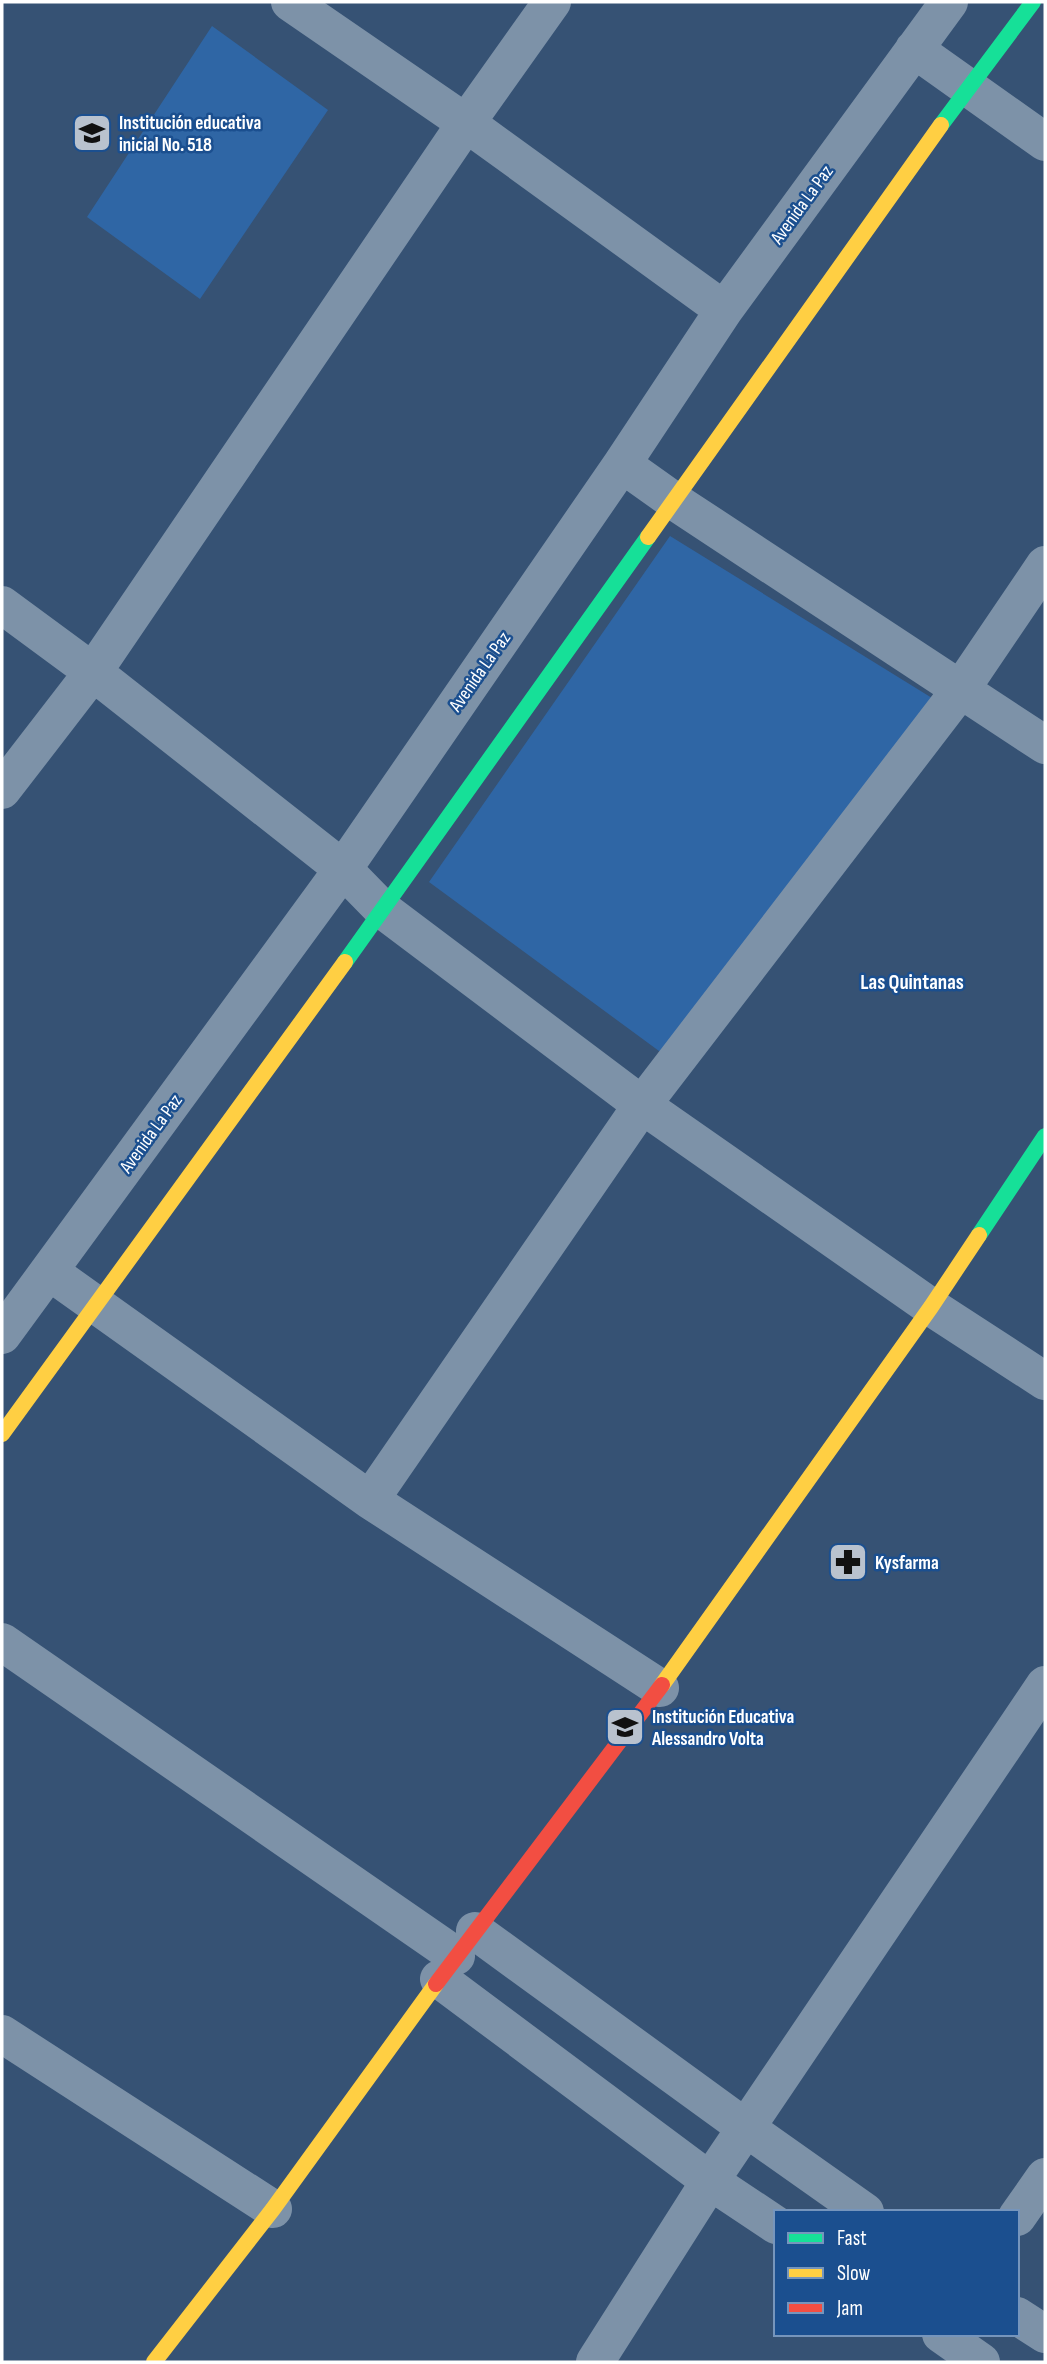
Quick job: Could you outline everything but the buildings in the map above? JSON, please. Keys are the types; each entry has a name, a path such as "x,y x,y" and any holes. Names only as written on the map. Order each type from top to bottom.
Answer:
{"street":[{"path":"290,2 466,123 724,310"},
{"path":"2,790 93,672 466,123 552,2"},
{"name":"Avenida La Paz","path":"2,1335 343,869 622,464 724,310 949,2"},
{"path":"2,1434 383,909 967,88 1033,2"},
{"path":"914,49 1045,142"},
{"path":"622,464 674,501 1045,744"},
{"path":"370,1500 642,1105 961,689 1045,565"},
{"path":"2,605 93,672 343,869 383,909 642,1105 931,1307 1045,1381"},
{"path":"154,2362 274,2209 457,1956 660,1688 931,1307 1045,1136"},
{"path":"50,1272 370,1500 660,1688"},
{"path":"2,1642 457,1956 746,2128 862,2210"},
{"path":"595,2362 710,2182 1045,1685"},
{"path":"457,1956 710,2182 774,2224"},
{"path":"2,2034 274,2209"},
{"path":"1019,2214 1045,2177"},
{"path":"1019,2317 1045,2334"},
{"path":"944,2336 981,2362"}],"shaded area":[{"path":"212,26 328,110 200,299 87,217"},
{"path":"670,536 932,698 674,1062 429,882"}],"traffic: fast":[{"path":"941,125 1033,2"},
{"path":"345,962 648,537"},
{"path":"979,1235 1045,1136"}],"traffic: slow":[{"path":"648,537 941,125"},
{"path":"2,1434 345,962"},
{"path":"662,1685 931,1307 979,1235"},
{"path":"154,2362 273,2209 436,1984"}],"traffic: jam":[{"path":"436,1984 662,1685"}],"place":[{"name":"Institución educativa inicial No. 518","path":"92,133"},
{"name":"Kysfarma","path":"848,1562"},
{"name":"Institución Educativa Alessandro Volta","path":"625,1727"}],"district":[{"name":"Las Quintanas","path":"912,982"}]}
